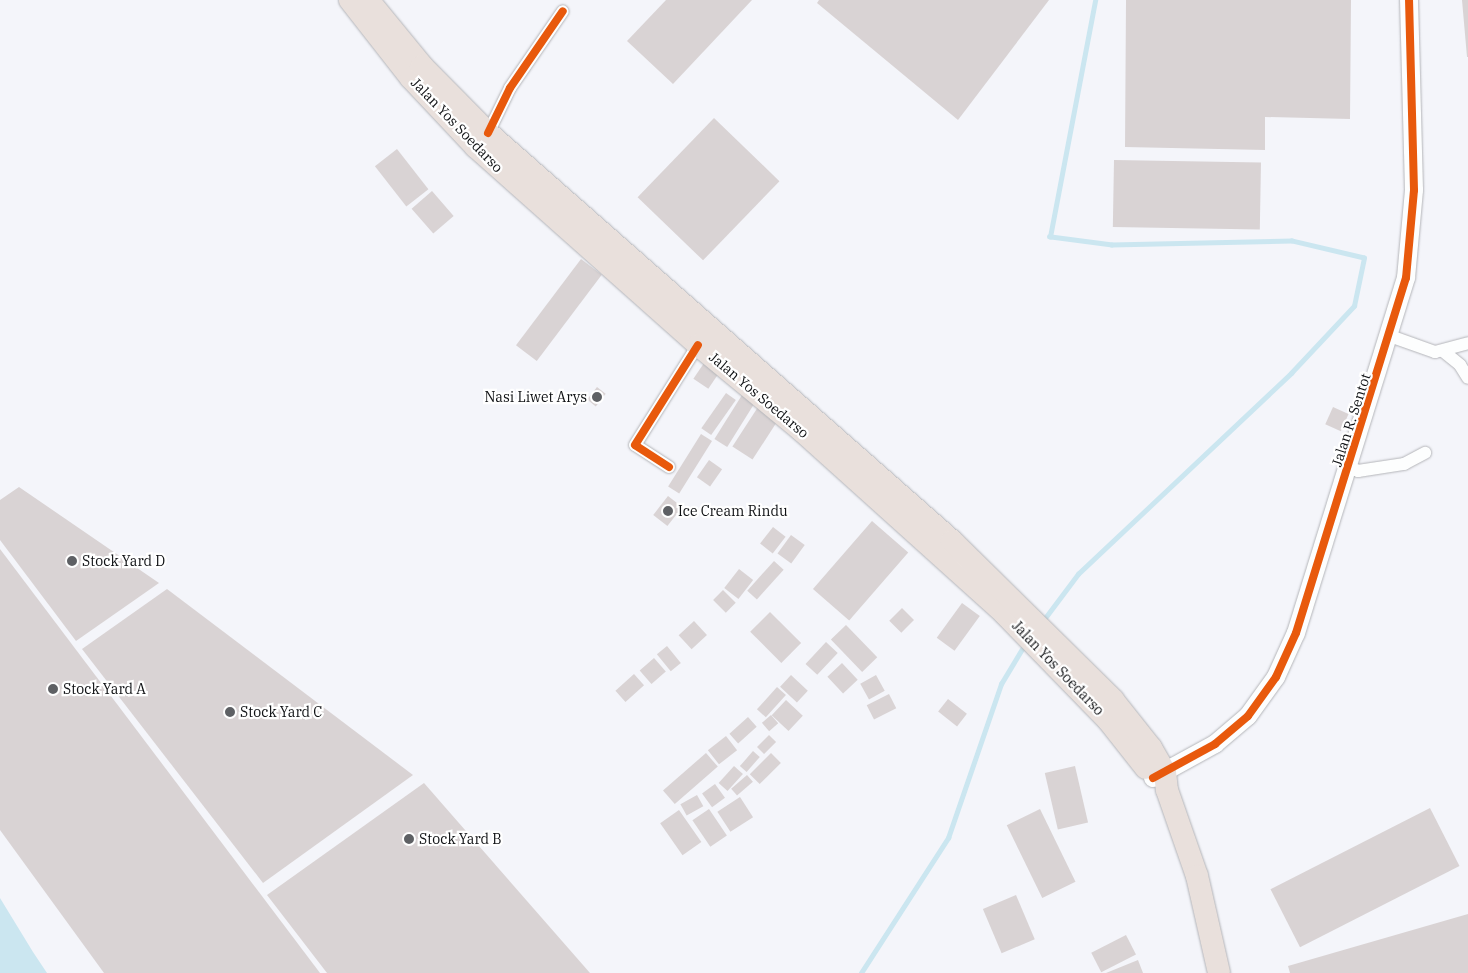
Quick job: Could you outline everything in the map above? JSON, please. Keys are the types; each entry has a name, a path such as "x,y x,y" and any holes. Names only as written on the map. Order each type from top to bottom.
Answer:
{"highway":[{"name":"Jalan Yos Soedarso","path":"350,0 411,78 476,147 807,423 1010,607 1065,664 1135,726 1162,780 1197,876 1219,973"},
{"name":"Jalan Yos Soedarso","path":"368,0 422,66 488,133 704,336"},
{"name":"Jalan Yos Soedarso","path":"807,423 870,500 1010,607"}],"street":[{"name":"Jalan R. Sentot","path":"1162,780 1232,732 1254,708 1276,677 1296,633 1349,467 1406,278 1412,238 1414,149 1409,0"},
{"path":"488,133 510,88 563,12"},
{"path":"669,467 635,445 704,336"},
{"path":"1390,336 1431,351 1443,351 1468,343"},
{"path":"1443,351 1460,365 1468,378"},
{"path":"1349,467 1358,471 1404,464 1425,454"}],"water":[{"path":"0,898 33,952 47,973 0,973"}],"building":[{"path":"666,0 752,0 673,84 627,41"},
{"path":"819,0 1049,0 958,120 817,3"},
{"path":"1126,0 1351,0 1350,119 1265,117 1265,150 1125,147"},
{"path":"1462,0 1468,0 1468,57 1467,57"},
{"path":"714,118 779,181 703,260 638,197"},
{"path":"397,149 428,189 406,206 375,166"},
{"path":"1114,160 1261,163 1260,230 1113,227"},
{"path":"432,191 454,216 433,234 412,209"},
{"path":"581,259 602,275 537,361 516,345"},
{"path":"704,363 719,373 708,389 693,379"},
{"name":"Nasi Liwet Arys","path":"597,387 606,394 596,406 587,400"},
{"path":"726,393 736,400 711,435 701,428"},
{"path":"742,395 755,403 727,447 714,439"},
{"path":"758,407 778,420 753,459 732,446"},
{"path":"1333,407 1349,414 1341,431 1325,424"},
{"path":"701,434 712,441 679,493 668,487"},
{"path":"709,460 722,469 710,486 697,477"},
{"name":"Stock Yard D","path":"19,487 159,583 76,641 0,540 0,500"},
{"name":"Ice Cream Rindu","path":"668,496 682,507 667,526 653,515"},
{"path":"872,521 908,552 849,620 813,589"},
{"path":"773,527 786,537 773,553 760,544"},
{"path":"791,535 805,545 791,564 777,554"},
{"name":"Stock Yard A","path":"0,549 320,973 104,973 0,830"},
{"path":"774,561 784,570 757,599 747,591"},
{"path":"739,569 753,580 738,599 724,588"},
{"name":"Stock Yard C","path":"167,589 413,775 263,883 82,649"},
{"path":"723,590 736,603 726,613 713,600"},
{"path":"962,603 980,616 955,651 937,638"},
{"path":"902,608 914,620 901,633 889,621"},
{"path":"770,612 801,643 781,663 750,632"},
{"path":"694,621 707,635 692,649 679,635"},
{"path":"846,625 877,657 862,672 831,640"},
{"path":"826,642 838,653 817,675 806,664"},
{"path":"667,646 681,663 671,671 657,654"},
{"path":"654,658 666,672 651,684 640,670"},
{"path":"842,663 858,680 843,693 827,677"},
{"path":"634,674 644,685 625,702 615,691"},
{"path":"791,675 808,691 797,702 780,687"},
{"path":"876,675 885,691 869,699 860,684"},
{"path":"777,687 786,695 766,717 757,709"},
{"path":"889,694 896,708 874,720 867,705"},
{"path":"948,699 967,714 957,726 938,712"},
{"path":"786,700 803,716 788,731 772,715"},
{"path":"771,715 778,723 769,731 762,723"},
{"path":"748,717 757,727 738,743 729,734"},
{"path":"769,735 776,742 764,754 757,747"},
{"path":"726,736 737,750 719,764 708,750"},
{"path":"753,751 760,757 747,772 740,766"},
{"path":"706,753 718,767 675,804 663,790"},
{"path":"771,753 781,763 760,784 750,774"},
{"path":"734,766 743,774 728,791 719,783"},
{"path":"1075,766 1088,823 1058,829 1045,773"},
{"path":"747,775 753,782 737,796 731,789"},
{"name":"Stock Yard B","path":"424,783 590,973 327,973 267,895"},
{"path":"715,784 725,798 712,807 702,793"},
{"path":"697,795 703,806 687,816 680,804"},
{"path":"740,797 753,817 730,832 717,812"},
{"path":"1430,808 1460,866 1300,947 1271,889"},
{"path":"709,809 727,836 710,847 692,820"},
{"path":"1040,809 1076,882 1042,898 1007,825"},
{"path":"679,810 701,842 683,855 660,823"},
{"path":"1016,895 1035,939 1002,953 983,909"},
{"path":"1468,914 1468,973 1290,973 1288,966"},
{"path":"1126,935 1136,955 1101,972 1091,953"},
{"path":"1138,960 1143,973 1106,973"}],"waterway":[{"path":"1042,622 1078,574 1291,373 1354,306 1364,258 1292,241 1112,245 1050,237 1095,0"},
{"path":"861,973 948,838 1001,684 1025,644"}],"cycle path":[{"path":"1153,778 1215,744 1248,716 1276,677 1296,633 1406,278 1414,190 1409,0"},
{"path":"488,133 510,88 563,11"},
{"path":"669,467 635,445 698,345"}],"place":[{"name":"Nasi Liwet Arys","path":"597,397"},
{"name":"Ice Cream Rindu","path":"668,511"},
{"name":"Stock Yard D","path":"72,561"},
{"name":"Stock Yard A","path":"53,689"},
{"name":"Stock Yard C","path":"230,712"},
{"name":"Stock Yard B","path":"409,839"}]}
